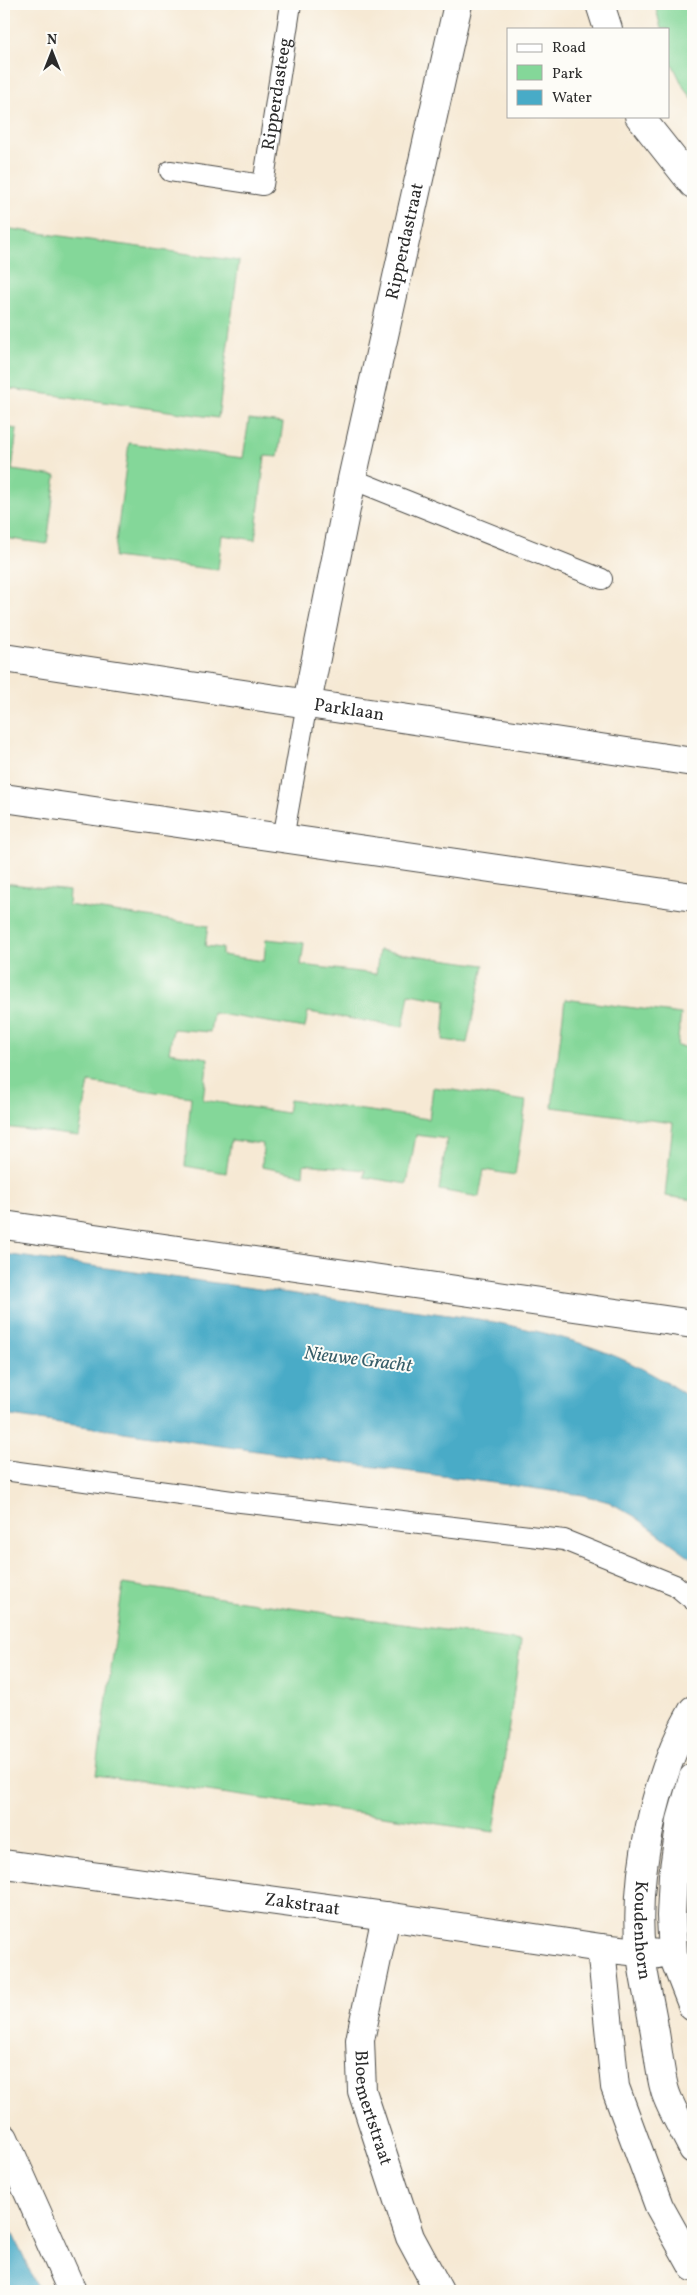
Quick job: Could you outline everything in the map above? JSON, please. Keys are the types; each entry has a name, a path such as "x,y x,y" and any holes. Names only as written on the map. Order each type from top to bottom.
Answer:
{"street":[{"name":"Ripperdastraat","path":"307,703 352,479 458,4"},
{"path":"600,4 608,28"},
{"path":"641,118 693,184"},
{"name":"Parklaan","path":"4,658 693,762"},
{"path":"4,798 693,897"},
{"path":"4,1225 693,1324"},
{"name":"Koudenhorn","path":"693,1710 681,1731 666,1769 653,1812 643,1870 641,1952 665,2092 693,2149"},
{"name":"Koudenhorn","path":"693,1778 681,1820 673,1875 671,1916 673,1956 693,2007"},
{"name":"Zakstraat","path":"4,1864 386,1916 601,1948 673,1956"},
{"name":"Bloemertstraat","path":"386,1916 360,2040 362,2091 410,2237 439,2291"},
{"path":"601,1948 616,2087 659,2206 693,2267"},
{"path":"4,2138 72,2291"}],"lane":[{"name":"Ripperdasteeg","path":"170,171 263,185 291,4"},
{"path":"352,479 602,579"},
{"name":"Ripperdastraat","path":"283,839 307,703"},
{"path":"4,1470 232,1501 564,1540 675,1585 693,1600"}],"green space":[{"path":"655,4 693,4 693,99 684,88 670,59 670,28 661,28"},
{"path":"4,228 239,261 218,418 4,388"},
{"path":"249,419 283,423 278,457 265,456 255,540 222,535 218,570 114,557 129,443 243,458"},
{"path":"4,427 17,429 12,470 56,476 47,544 4,538"},
{"path":"4,883 69,891 68,905 208,926 205,946 222,948 222,955 264,961 266,939 304,943 301,965 376,974 379,950 484,965 467,1043 443,1040 446,1000 409,994 403,1027 308,1012 305,1028 213,1013 210,1032 173,1029 169,1052 208,1058 203,1100 287,1113 289,1100 429,1119 433,1087 526,1101 515,1175 484,1170 479,1197 439,1190 447,1139 416,1135 407,1184 364,1177 365,1170 304,1164 303,1175 262,1167 263,1144 231,1140 226,1173 185,1166 191,1097 89,1082 79,1136 4,1127"},
{"path":"565,999 681,1014 677,1046 693,1048 693,1200 665,1196 673,1123 552,1107"},
{"path":"123,1584 521,1641 494,1832 96,1775"}],"water":[{"name":"Nieuwe Gracht","path":"4,1254 478,1319 564,1338 642,1368 693,1400 693,1559 634,1516 609,1502 583,1495 4,1415"},
{"path":"4,2215 39,2291 4,2291"}]}
